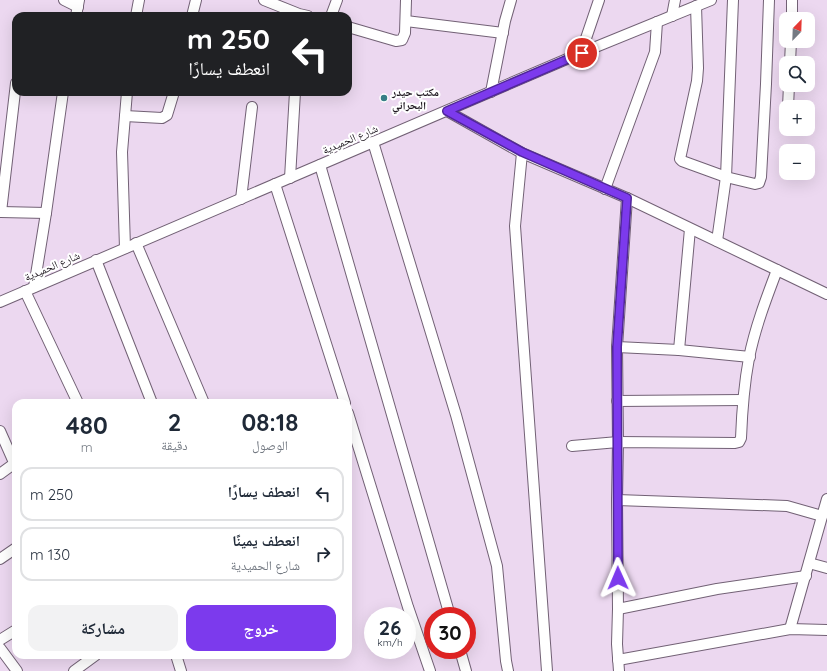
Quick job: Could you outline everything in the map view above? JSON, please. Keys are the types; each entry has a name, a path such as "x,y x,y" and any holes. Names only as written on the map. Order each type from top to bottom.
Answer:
{"street":[{"path":"64,0 78,8"},
{"path":"137,12 139,0"},
{"path":"193,12 196,0"},
{"path":"264,0 294,12"},
{"path":"332,12 337,0"},
{"path":"352,28 396,41 402,40 405,33 406,0"},
{"path":"491,92 505,21 511,0"},
{"path":"582,53 599,0"},
{"path":"672,16 675,0"},
{"name":"شارع الحميدية","path":"0,302 582,53 711,0"},
{"path":"717,241 726,177 733,0"},
{"path":"696,6 698,74 680,159 726,177 755,184 759,183 761,176 769,0"},
{"path":"792,0 792,12"},
{"path":"406,21 503,33"},
{"path":"605,189 655,52 657,22"},
{"path":"14,96 0,212 46,213"},
{"path":"62,96 46,213 30,289 76,399"},
{"path":"125,248 122,152 127,96"},
{"path":"125,116 162,118 167,115 173,96"},
{"path":"290,178 295,96"},
{"path":"241,199 252,106"},
{"path":"447,111 522,152 627,198 827,294"},
{"path":"373,142 456,414 496,566 508,671"},
{"path":"522,152 515,226 547,671"},
{"path":"320,165 447,607"},
{"path":"275,184 344,399"},
{"path":"619,671 617,347 627,198"},
{"path":"679,350 690,229"},
{"path":"136,244 202,399"},
{"path":"96,260 150,399"},
{"path":"572,446 618,442 739,442 741,438 743,400 750,357 761,314 777,270"},
{"path":"617,347 679,350 750,357"},
{"path":"617,400 743,400"},
{"path":"352,426 408,606 430,671"},
{"path":"0,431 12,458"},
{"path":"0,474 12,467"},
{"path":"790,629 827,499"},
{"path":"617,500 787,506 822,516"},
{"path":"0,559 12,551"},
{"path":"809,563 827,568"},
{"path":"618,609 717,589 806,576"},
{"path":"618,660 790,629 827,630"},
{"path":"0,640 12,632"},
{"path":"0,648 17,671"},
{"path":"74,671 90,659"},
{"path":"177,659 181,671"},
{"path":"463,659 466,671"}],"place":[{"name":"مكتب حيدر البحراني","path":"384,98"}],"route":[{"path":"582,53 447,111 522,152 627,198 617,347 618,578"}]}
